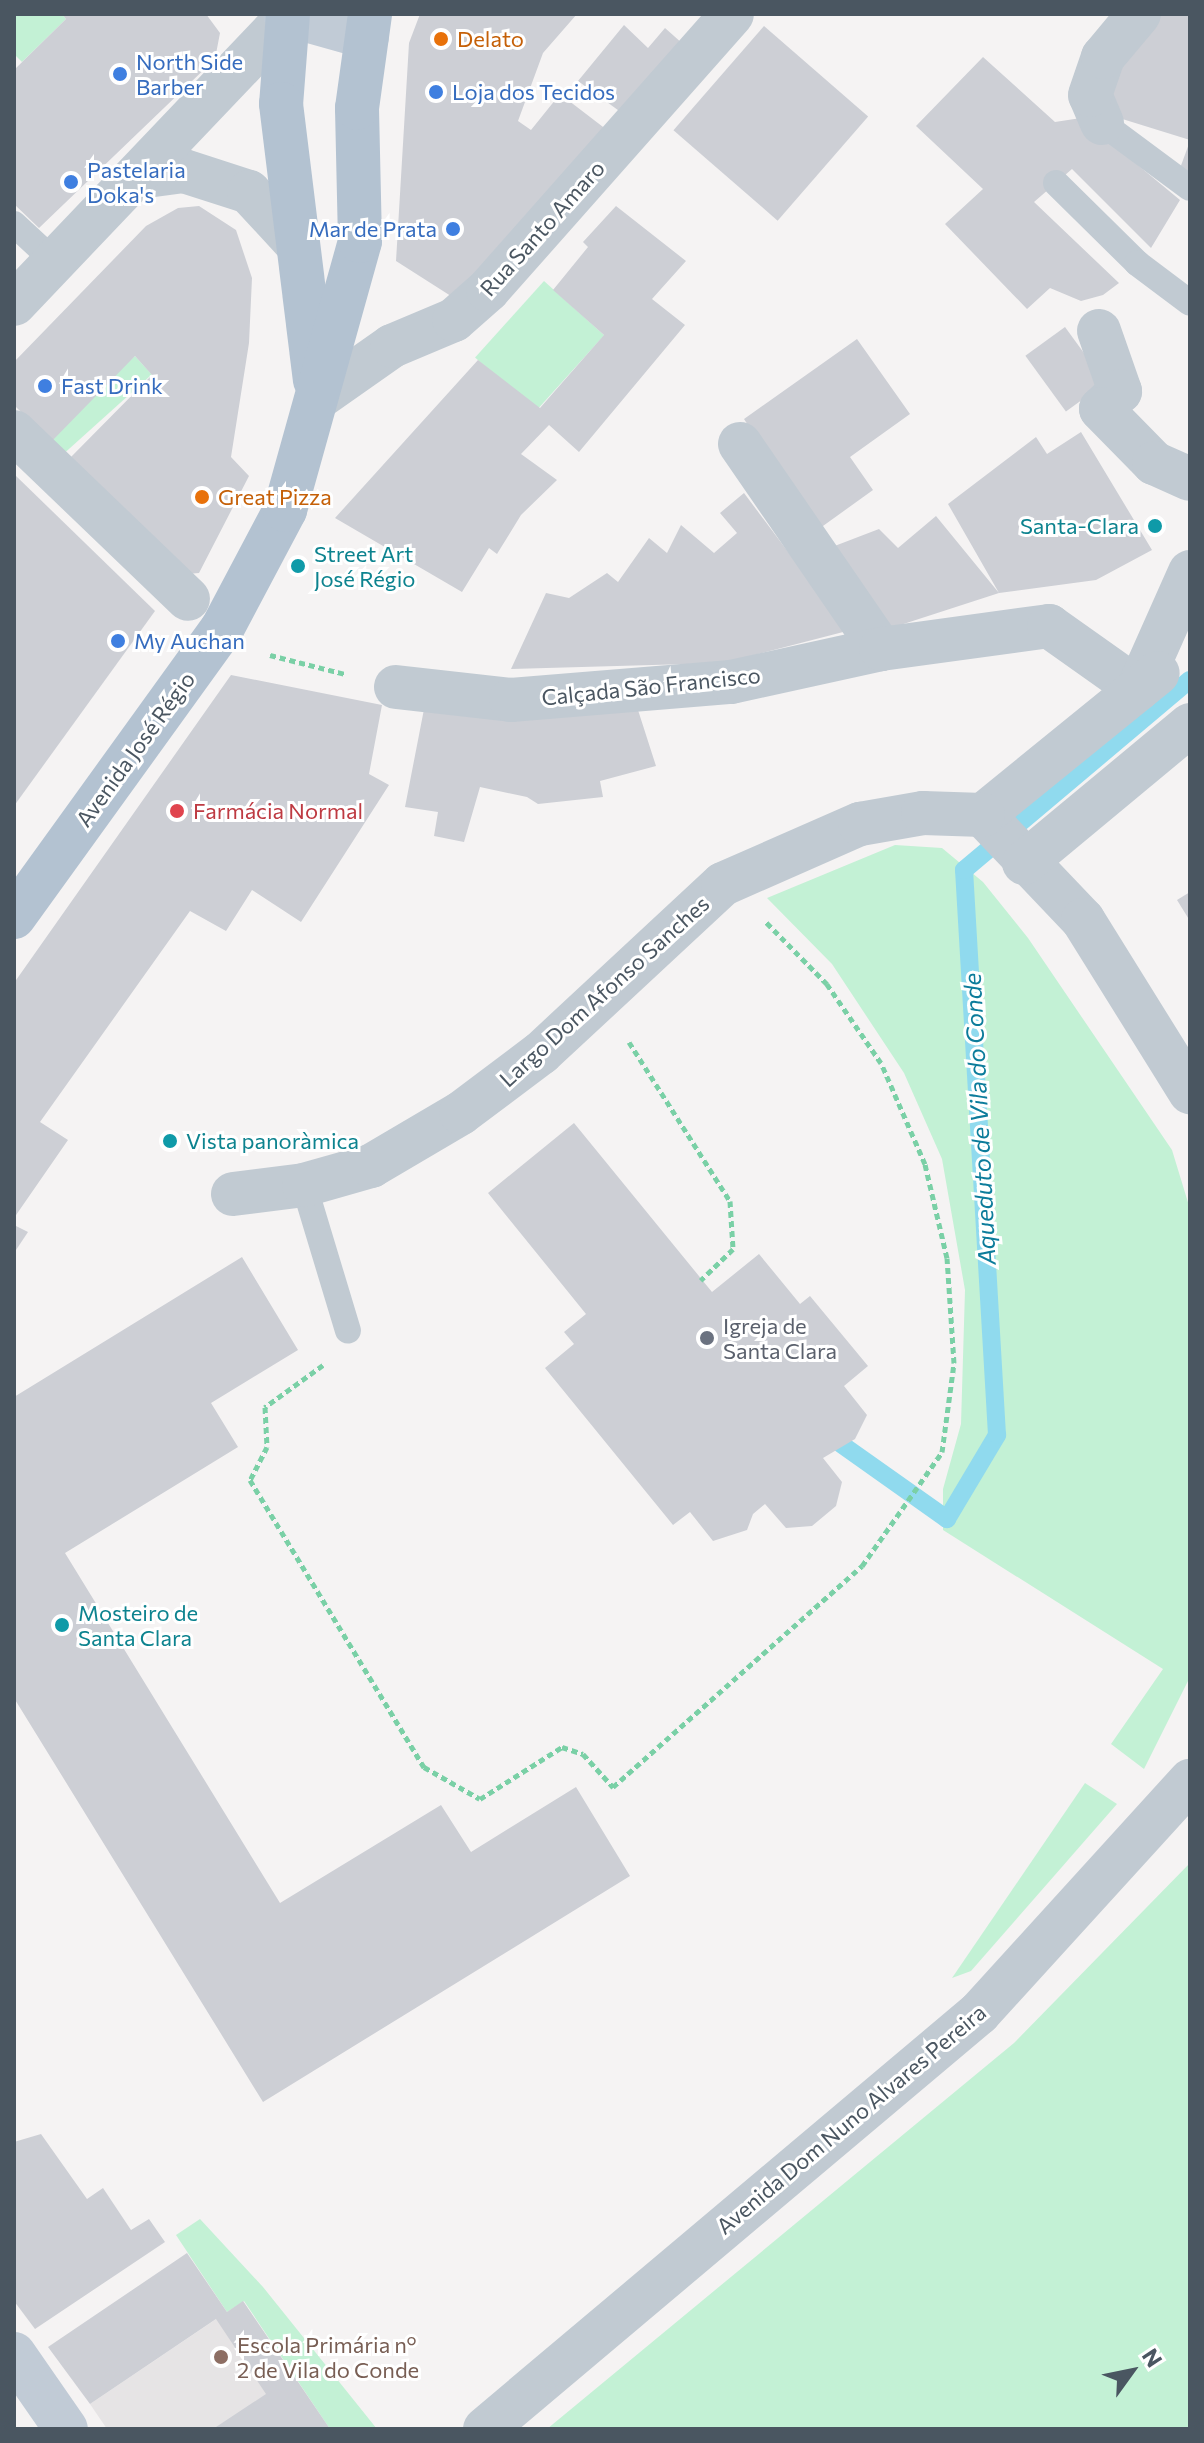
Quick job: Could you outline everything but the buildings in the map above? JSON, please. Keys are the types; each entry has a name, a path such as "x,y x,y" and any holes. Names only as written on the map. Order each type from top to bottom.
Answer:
{"main road":[{"path":"318,398 281,104 286,15 368,25"},
{"name":"Avenida José Régio","path":"14,917 222,629 285,510 360,241 357,108 368,25"},
{"path":"14,2354 66,2429"}],"street":[{"path":"1102,123 1090,95 1103,57 1139,14"},
{"path":"14,304 139,177 286,15"},
{"name":"Rua Santo Amaro","path":"318,398 392,346 454,320 488,290 729,15"},
{"path":"139,177 184,171 249,192 297,244"},
{"path":"1099,331 1120,391 1101,409 1154,463 1190,479"},
{"path":"14,432 188,599"},
{"path":"740,444 881,649"},
{"path":"1138,689 1190,572"},
{"name":"Calçada São Francisco","path":"396,687 511,700 731,682 881,649 1049,626 1138,689"},
{"path":"1190,645 983,815 1024,863 1083,920 1190,1092"},
{"path":"1024,863 1064,834 1190,725"},
{"path":"1024,782 1064,834 1083,920"},
{"name":"Largo Dom Afonso Sanches","path":"233,1194 304,1185 371,1166 461,1113 541,1053 723,884 860,824 923,813 983,815"},
{"name":"Avenida Dom Nuno Alvares Pereira","path":"485,2429 979,2013 1190,1781"}],"lane":[{"path":"1102,123 1190,188"},
{"path":"1056,183 1137,263 1190,303"},
{"path":"14,224 54,261"},
{"path":"304,1185 348,1331"}],"path":[{"path":"257,652 396,687"},
{"path":"348,1331 336,1355 265,1407 267,1447 250,1480 424,1767 480,1799 562,1747 583,1754 613,1787 862,1566 942,1452 954,1363 947,1258 925,1164 881,1063 827,984 723,884"},
{"path":"647,1069 730,1201 733,1249 701,1280"}],"shaded area":[{"name":"Escola Primária nº 2 de Vila do Conde","path":"243,2301 330,2429 107,2429 90,2404"}],"green space":[{"path":"14,14 62,14 66,19 22,62 14,54"},
{"path":"544,281 604,335 535,412 475,358"},
{"path":"135,356 152,375 63,455 46,436"},
{"path":"895,845 942,848 983,882 1028,938 1172,1150 1190,1209 1190,1677 1144,1769 1111,1744 1163,1669 943,1530 943,1489 961,1424 965,1290 942,1159 904,1073 832,964 767,898"},
{"path":"1085,1783 1117,1804 971,1971 952,1978"},
{"path":"1190,1863 1190,2429 547,2429 1014,2043"},
{"path":"200,2219 263,2287 377,2429 330,2429 244,2301 227,2312 176,2235"}],"waterway":[{"name":"Aqueduto de Vila do Conde","path":"841,1444 947,1519 997,1435 964,870 1190,680"}],"place":[{"name":"Delato","path":"441,39"},
{"name":"North Side Barber","path":"120,74"},
{"name":"Loja dos Tecidos","path":"436,92"},
{"name":"Pastelaria Doka's","path":"71,182"},
{"name":"Mar de Prata","path":"453,229"},
{"name":"Fast Drink","path":"45,386"},
{"name":"Great Pizza","path":"202,497"},
{"name":"Santa-Clara","path":"1155,526"},
{"name":"Street Art José Régio","path":"298,566"},
{"name":"My Auchan","path":"118,641"},
{"name":"Farmácia Normal","path":"177,811"},
{"name":"Vista panoràmica","path":"170,1141"},
{"name":"Igreja de Santa Clara","path":"707,1338"},
{"name":"Mosteiro de Santa Clara","path":"62,1625"},
{"name":"Escola Primária nº 2 de Vila do Conde","path":"221,2357"}]}
